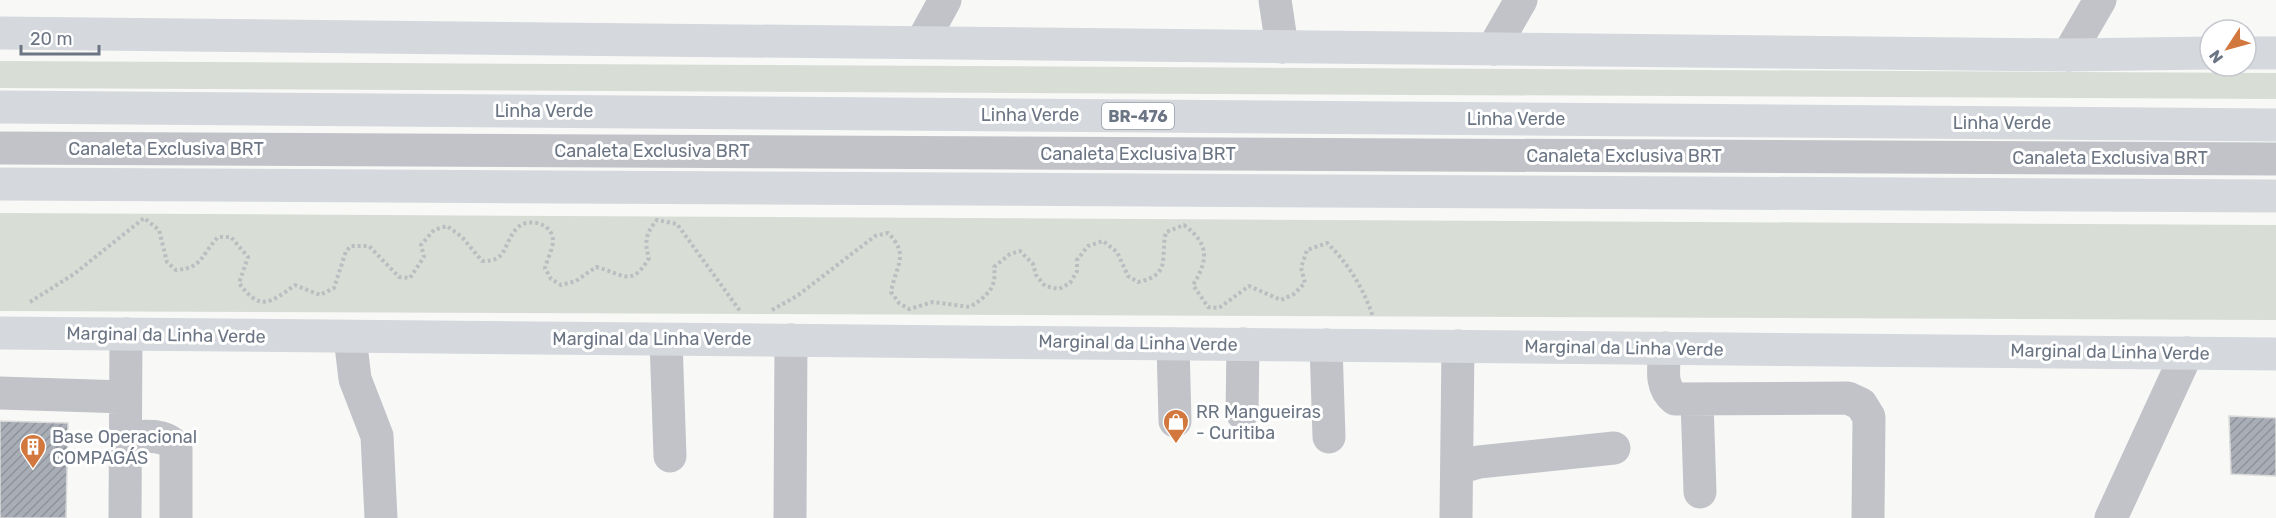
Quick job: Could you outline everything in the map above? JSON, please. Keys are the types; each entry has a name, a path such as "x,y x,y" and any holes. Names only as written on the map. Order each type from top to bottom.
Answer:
{"main road":[{"path":"0,33 2068,55 2198,53"},
{"path":"2258,53 2276,53"},
{"name":"Linha Verde","path":"0,107 2276,125"},
{"path":"0,184 2276,196"},
{"name":"Marginal da Linha Verde","path":"0,333 2276,354"}],"street":[{"path":"922,42 945,0"},
{"path":"1275,0 1282,46"},
{"path":"1493,49 1521,0"},
{"path":"2068,55 2100,0"},
{"name":"Canaleta Exclusiva BRT","path":"0,148 2276,159"},
{"path":"125,518 126,334"},
{"path":"350,337 355,380 377,436 381,518"},
{"path":"666,340 670,456"},
{"path":"790,518 791,340"},
{"path":"1173,344 1175,421"},
{"path":"1242,414 1243,344"},
{"path":"1326,345 1329,437"},
{"path":"1456,518 1458,346"},
{"path":"1665,348 1664,384 1668,393 1675,399 1697,401 1848,398 1861,404 1869,417 1868,518"},
{"path":"2111,518 2187,353"},
{"path":"0,393 125,397"},
{"path":"1697,401 1700,492"},
{"path":"125,437 164,437 176,448 176,518"},
{"path":"1457,468 1479,462 1614,448"}],"path":[{"path":"22,307 74,274 144,218 159,230 167,262 176,270 191,268 200,262 204,251 218,237 231,237 248,257 238,283 247,295 261,303 272,302 295,285 320,295 334,288 346,251 351,246 369,246 399,277 410,278 423,257 421,245 434,230 447,226 462,237 482,261 492,261 504,252 517,227 528,222 540,223 550,231 553,241 545,268 551,279 561,285 576,281 596,267 609,270 623,278 631,277 642,270 649,258 645,246 647,232 657,220 677,224 743,315"},
{"path":"768,312 797,296 875,236 888,233 900,245 902,260 895,272 891,292 899,303 909,309 933,302 970,307 991,292 996,279 994,267 1010,254 1020,251 1033,264 1036,275 1045,286 1059,289 1070,283 1077,271 1077,260 1088,246 1103,241 1117,252 1128,276 1138,282 1148,280 1161,270 1165,256 1163,245 1166,232 1184,225 1197,235 1204,245 1202,271 1193,285 1208,307 1219,308 1249,286 1281,300 1294,294 1305,283 1301,268 1308,250 1327,243 1343,258 1366,297 1376,326"}],"shaded area":[{"path":"0,61 2198,73 2198,78 2258,78 2258,73 2276,73 2276,99 0,88"},
{"path":"0,213 2276,225 2276,320 0,311"}],"building":[{"path":"2229,416 2276,418 2276,476 2231,474"},
{"name":"Base Operacional COMPAGÁS","path":"0,421 68,423 66,518 0,518"}],"place":[{"name":"RR Mangueiras - Curitiba","path":"1176,445"},
{"name":"Base Operacional COMPAGÁS","path":"33,470"}]}
